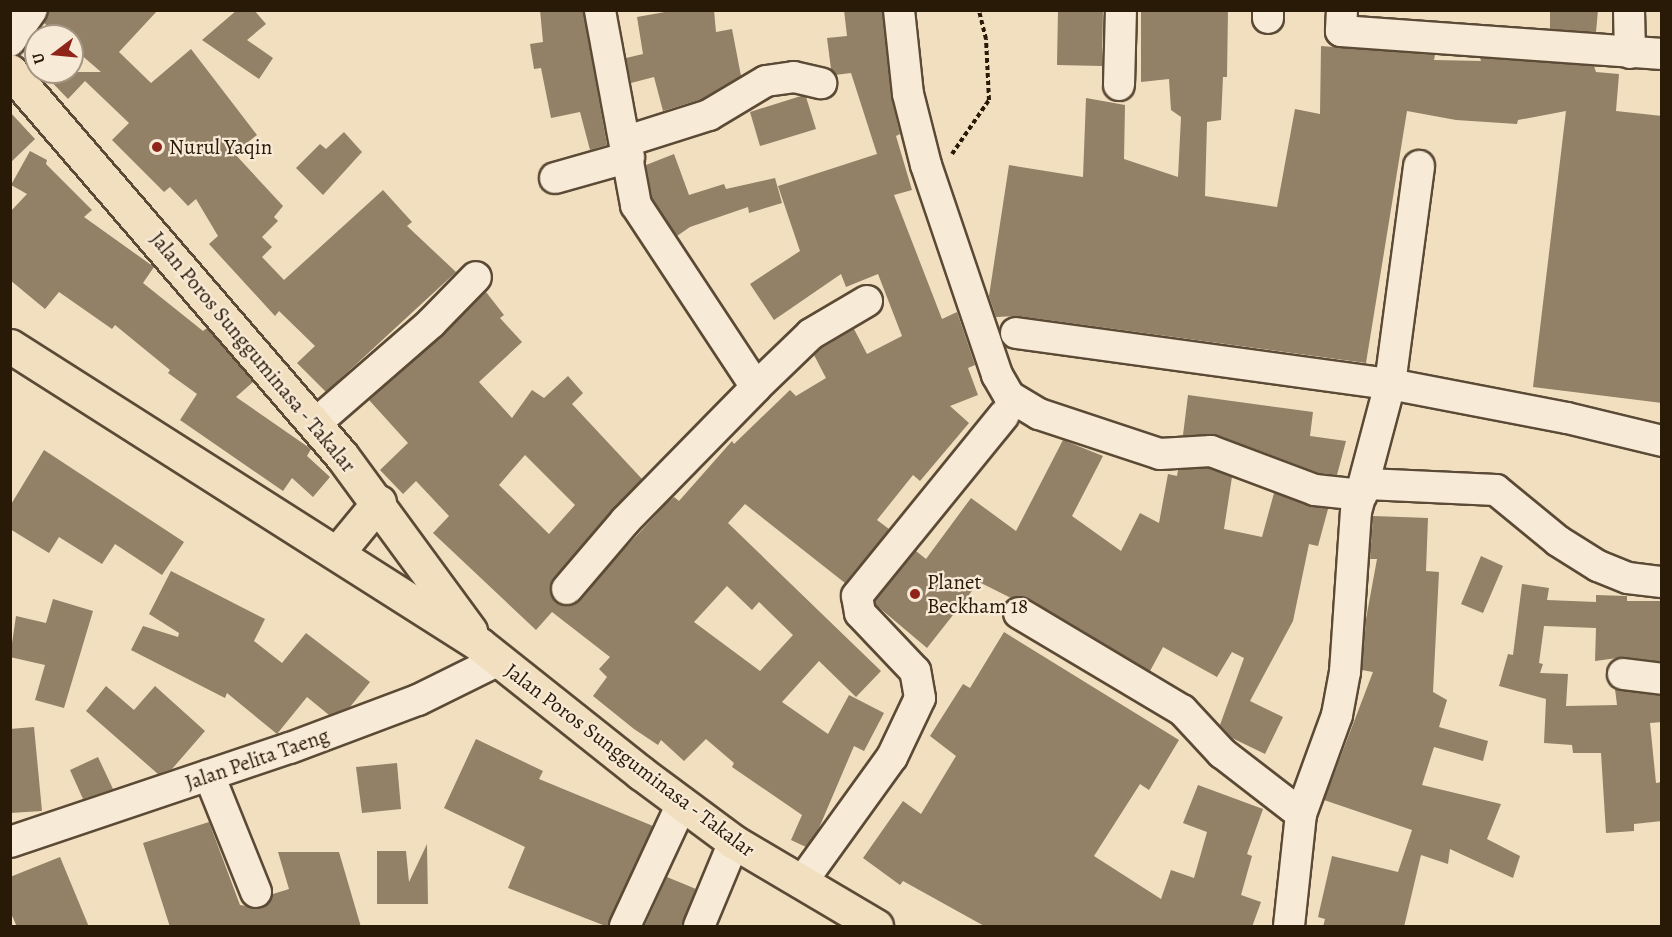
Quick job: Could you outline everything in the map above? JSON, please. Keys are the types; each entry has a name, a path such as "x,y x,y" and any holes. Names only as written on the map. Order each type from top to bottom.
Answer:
{"highway":[{"name":"Jalan Poros Sungguminasa - Takalar","path":"10,71 315,424 379,502 488,653"},
{"name":"Jalan Poros Sungguminasa - Takalar","path":"10,346 337,553 488,653 734,842 876,927"},
{"path":"337,553 379,502"}],"street":[{"path":"10,41 32,10"},
{"path":"600,10 628,149 633,193 641,218 756,387"},
{"path":"899,10 908,94 926,165 997,375 1017,402 1090,433 1160,454 1211,451 1315,490 1496,490 1558,541 1598,566 1628,578 1662,582"},
{"path":"1119,85 1121,10"},
{"path":"1342,10 1341,31 1662,54"},
{"path":"1629,10 1630,53"},
{"path":"555,178 709,115 766,81 794,77 821,83"},
{"path":"1289,927 1301,814 1337,715 1354,576 1356,512 1364,489 1390,384 1419,166"},
{"path":"315,424 431,323 476,277"},
{"path":"567,589 625,521 811,334 867,301"},
{"path":"1016,333 1390,384 1567,418 1662,441"},
{"path":"801,883 892,757 920,698 915,672 860,613 857,596 1004,415"},
{"path":"1019,613 1182,710 1222,753 1301,814"},
{"name":"Jalan Pelita Taeng","path":"10,843 418,700 488,653"},
{"path":"1623,674 1662,679"},
{"path":"209,775 256,892"},
{"path":"625,927 682,804"},
{"path":"699,927 734,842"}],"path":[{"path":"926,165 949,158 989,100 986,39 979,10"}],"building":[{"path":"49,10 158,10 119,52 151,83 191,49 257,135 234,153 283,206 274,217 278,221 262,237 272,247 262,257 284,280 383,190 412,222 407,226 456,272 326,392 297,363 315,346 279,311 275,316 209,244 218,236 196,199 188,206 170,187 164,192 112,140 129,123 84,82 84,72 101,72 84,57 84,24 44,23"},
{"path":"237,10 254,10 266,24 247,40 273,58 259,79 202,40"},
{"path":"540,10 583,10 607,145 590,150 580,112 551,118 541,68 534,69 530,44 543,42"},
{"path":"676,10 714,10 716,32 732,29 741,76 702,99 663,111 654,77 631,83 626,58 643,54 637,17"},
{"path":"844,10 882,10 891,96 900,134 896,136 912,190 894,195 942,319 957,312 975,365 968,368 978,395 950,406 969,423 920,481 913,475 877,520 889,529 845,583 745,504 728,523 881,671 856,697 819,661 782,702 828,734 849,695 884,713 864,751 854,746 819,828 806,847 791,840 802,815 732,767 734,763 706,739 684,761 661,740 658,745 634,729 593,696 607,677 599,669 610,657 552,612 536,630 433,533 449,516 416,481 403,494 380,470 408,443 369,400 442,336 486,292 504,315 500,318 522,342 479,382 512,418 532,390 544,398 568,376 583,393 572,404 642,479 554,578 550,586 555,602 572,605 667,503 674,497 679,501 732,441 734,444 790,390 796,396 826,378 814,355 822,348 854,329 867,354 902,336 878,274 846,287 841,274 774,320 750,284 800,251 778,186 877,154 851,73 835,75 831,69 827,38 847,36","holes":["525,455 575,505 549,534 499,485","727,586 752,610 759,602 793,635 760,671 694,622"]},
{"path":"1058,10 1103,10 1102,66 1057,65"},
{"path":"1141,10 1228,10 1227,77 1223,77 1221,120 1207,122 1205,196 1277,207 1295,109 1320,114 1321,46 1435,55 1434,60 1481,61 1480,58 1594,66 1596,72 1619,74 1616,111 1662,116 1662,403 1533,387 1566,111 1518,120 1517,124 1456,120 1407,111 1366,363 1018,316 996,317 989,296 1009,165 1083,177 1086,98 1125,105 1124,159 1178,177 1181,117 1171,110 1169,79 1141,82"},
{"path":"1550,10 1598,10 1596,32 1550,29"},
{"path":"54,84 82,84 68,99"},
{"path":"801,96 806,97 816,129 760,146 750,112"},
{"path":"10,112 35,139 10,163"},
{"path":"344,132 362,152 323,195 296,168 320,144 326,149"},
{"path":"30,151 47,160 46,164 92,210 84,217 154,267 143,283 203,331 207,328 253,382 236,397 311,449 307,456 330,477 313,497 292,478 283,491 180,420 197,394 168,373 170,370 115,325 112,329 59,292 45,309 10,280 10,212 27,194 11,185"},
{"path":"674,154 689,195 724,184 726,189 775,178 782,203 749,213 748,207 690,227 677,236 652,198 646,165"},
{"path":"1188,395 1313,412 1310,436 1346,441 1337,475 1319,473 1217,435 1183,435"},
{"path":"1063,440 1103,456 1072,516 1121,551 1140,513 1159,523 1168,474 1177,476 1178,470 1208,468 1232,477 1224,529 1262,537 1274,493 1328,509 1318,546 1309,544 1293,621 1250,701 1283,717 1265,754 1232,738 1220,725 1244,658 1232,652 1217,677 1163,647 1150,671 1028,598 1011,598 979,582 927,648 876,605 875,601 916,551 926,559 971,498 1016,531"},
{"path":"44,450 184,542 162,575 115,544 102,564 59,537 49,553 10,529 10,506"},
{"path":"1373,516 1428,518 1426,571 1439,572 1433,692 1447,700 1439,727 1488,741 1483,761 1434,747 1422,785 1501,804 1487,839 1520,856 1513,878 1450,849 1448,864 1421,855 1404,927 1323,927 1325,919 1318,917 1332,856 1398,872 1412,830 1324,800 1373,672 1362,670 1366,619 1377,559 1370,559"},
{"path":"1481,556 1503,566 1483,613 1461,604"},
{"path":"171,571 265,619 254,641 282,663 306,633 370,682 350,707 329,715 307,697 277,734 227,693 225,698 131,650 143,626 178,637 179,633 149,614"},
{"path":"1522,584 1549,588 1547,600 1596,602 1596,595 1627,596 1627,601 1662,601 1662,662 1625,657 1595,661 1596,628 1544,626 1539,663 1543,664 1540,673 1568,674 1566,706 1617,705 1615,689 1662,696 1662,722 1650,723 1656,783 1662,782 1662,821 1634,824 1634,831 1606,833 1601,753 1573,753 1572,745 1544,743 1546,699 1499,686 1508,654 1513,655"},
{"path":"53,599 93,611 64,708 35,700 45,665 10,657 16,616 46,623"},
{"path":"1004,632 1179,740 1149,790 1140,784 1094,856 1161,899 1171,870 1194,878 1207,832 1183,823 1198,785 1263,809 1247,854 1252,856 1241,895 1261,902 1252,927 986,927 903,881 900,885 863,858 903,801 921,814 956,756 930,736 963,684 970,688"},
{"path":"106,686 134,710 155,686 205,731 172,769 158,774 86,711"},
{"path":"34,727 42,811 10,813 10,729"},
{"path":"476,739 543,771 539,779 653,826 608,927 508,888 525,847 444,808"},
{"path":"98,757 113,789 83,799 70,770"},
{"path":"397,763 401,809 362,813 356,767"},
{"path":"209,822 240,905 262,908 273,894 289,889 278,852 339,852 361,927 170,927 143,843"},
{"path":"427,844 428,904 377,904 377,851 406,851 409,882"},
{"path":"60,857 89,927 17,927 10,911 10,877"},
{"path":"667,877 696,889 682,927 644,927"}],"place":[{"name":"Nurul Yaqin","path":"157,147"},
{"name":"Planet Beckham 18","path":"915,594"}]}
